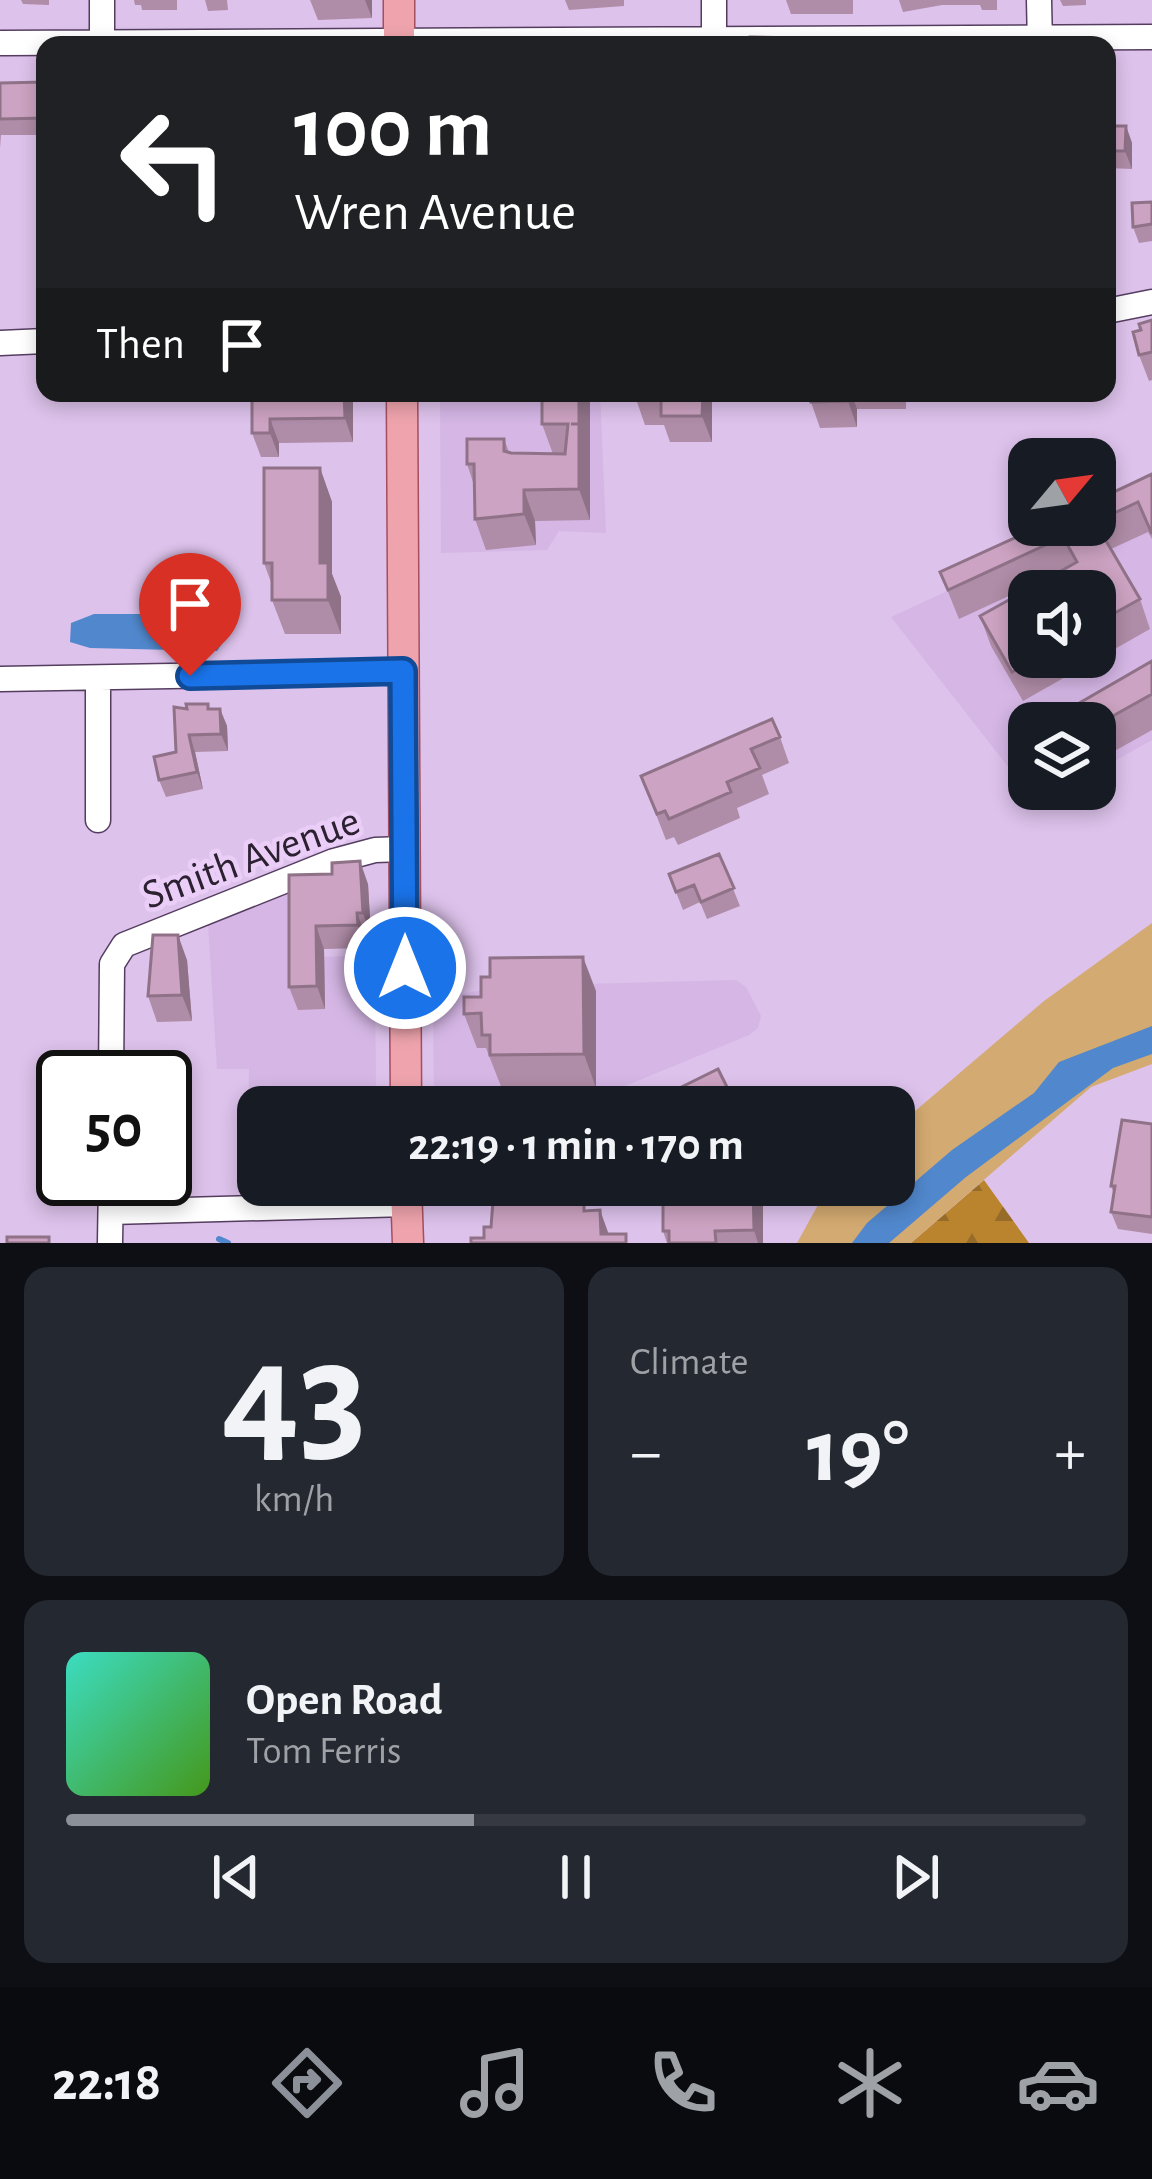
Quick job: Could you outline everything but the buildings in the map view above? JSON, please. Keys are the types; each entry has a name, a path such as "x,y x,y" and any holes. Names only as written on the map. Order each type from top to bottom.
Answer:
{"main road":[{"path":"399,0 399,36"},
{"path":"402,402 406,1086"},
{"path":"406,1206 408,1243"}],"street":[{"path":"102,0 102,36"},
{"path":"715,0 715,36"},
{"path":"1039,0 1040,36"},
{"path":"1116,39 1152,37"},
{"path":"0,43 36,43"},
{"path":"1116,309 1152,302"},
{"path":"0,343 36,341"},
{"path":"0,679 403,671"},
{"path":"98,679 98,820"},
{"name":"Smith Avenue","path":"112,1050 112,964 124,945 334,861 375,850 404,849"},
{"path":"111,1212 237,1205"},
{"path":"110,1243 111,1206"}],"shaded area":[{"path":"440,402 600,402 606,533 559,531 547,550 441,553"},
{"path":"1152,497 1152,740 1116,760 1116,702 1008,702 1008,767 891,617 1045,546 1116,546 1116,514"},
{"path":"292,890 293,958 375,955 376,1086 249,1086 249,1069 217,1069 208,923"},
{"path":"1152,923 1152,1064 1091,1087 911,1243 797,1243 817,1206 915,1206 915,1111 1044,1001"},
{"path":"736,980 746,987 761,1016 758,1028 749,1035 625,1086 434,1086 433,998 510,986"}],"green space":[{"path":"984,1180 1029,1243 911,1243"}],"water":[{"path":"94,614 206,614 221,624 223,642 217,651 90,648 70,642 71,623"},
{"path":"1152,1026 1152,1054 1113,1068 966,1177 889,1243 852,1243 887,1206 915,1206 915,1182 1034,1093 1059,1062"}],"waterway":[{"path":"219,1239 228,1243"}],"route":[{"path":"190,676 403,671 405,968"}]}
